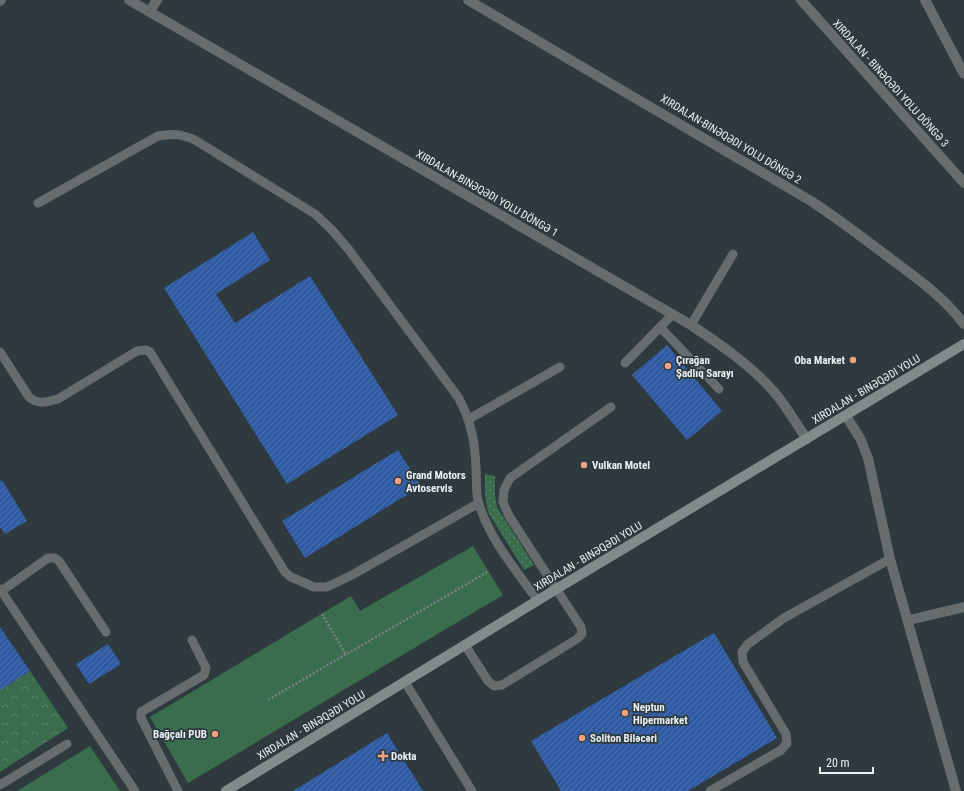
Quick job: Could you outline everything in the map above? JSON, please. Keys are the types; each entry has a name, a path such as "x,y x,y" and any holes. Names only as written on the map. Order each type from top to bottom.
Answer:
{"main road":[{"path":"226,791 558,588 964,344"}],"street":[{"path":"129,0 691,325 721,345 756,374 775,393 807,439"},
{"path":"150,11 157,0"},
{"path":"468,0 811,201 848,225 943,299 964,324"},
{"path":"801,0 964,183"},
{"path":"925,0 964,74"},
{"path":"846,416 860,438 868,458 890,559 909,620 956,791"},
{"path":"909,620 964,607"}],"lane":[{"path":"38,203 158,136 171,133 181,134 195,140 297,202 332,230 349,250 458,398 469,419 473,433 478,503 498,545 538,601"},
{"path":"691,325 733,254"},
{"path":"625,363 673,314"},
{"path":"660,327 719,389"},
{"path":"0,352 29,397 34,401 43,403 58,400 137,351 146,350 150,352 286,572 291,577 314,587 327,587 352,575 478,503"},
{"path":"469,419 560,367"},
{"path":"465,645 488,681 494,686 502,685 577,639 582,634 581,627 558,588 509,516 503,502 504,490 510,478 611,407"},
{"path":"106,632 59,561 55,558 48,558 1,590 135,791"},
{"path":"710,791 781,750 787,743 786,734 743,662 742,652 748,644 784,618 890,559"},
{"path":"178,791 141,718 141,712 204,675 206,668 192,640"},
{"path":"404,682 472,791"},
{"path":"0,785 67,744"}],"path":[{"path":"268,700 489,571"},
{"path":"322,614 346,655"}],"green space":[{"path":"485,474 495,476 495,496 497,507 534,565 524,570 488,512 485,495"},
{"path":"473,546 503,595 188,783 150,717 351,596 360,611"},
{"path":"30,671 68,728 0,772 0,690"},
{"path":"90,746 120,791 17,791"}],"building":[{"path":"253,232 270,260 216,294 235,323 310,276 398,415 287,484 164,288"},
{"path":"667,345 722,411 687,440 632,375"},
{"path":"398,450 421,486 305,558 282,521"},
{"path":"2,480 27,521 5,534 0,527 0,481"},
{"path":"0,627 30,671 0,690"},
{"path":"714,633 777,738 688,791 561,791 531,741"},
{"path":"108,644 121,664 89,684 76,664"},
{"path":"387,733 423,791 293,791"}],"place":[{"name":"Oba Market","path":"853,360"},
{"name":"Çırağan Şadlıq Sarayı","path":"668,366"},
{"name":"Vulkan Motel","path":"584,465"},
{"name":"Grand Motors Avtoservis","path":"398,481"},
{"name":"Neptun Hipermarket","path":"625,713"},
{"name":"Bağçalı PUB","path":"215,734"},
{"name":"Soliton Biləcəri","path":"582,738"},
{"name":"Dokta","path":"383,756"}]}
